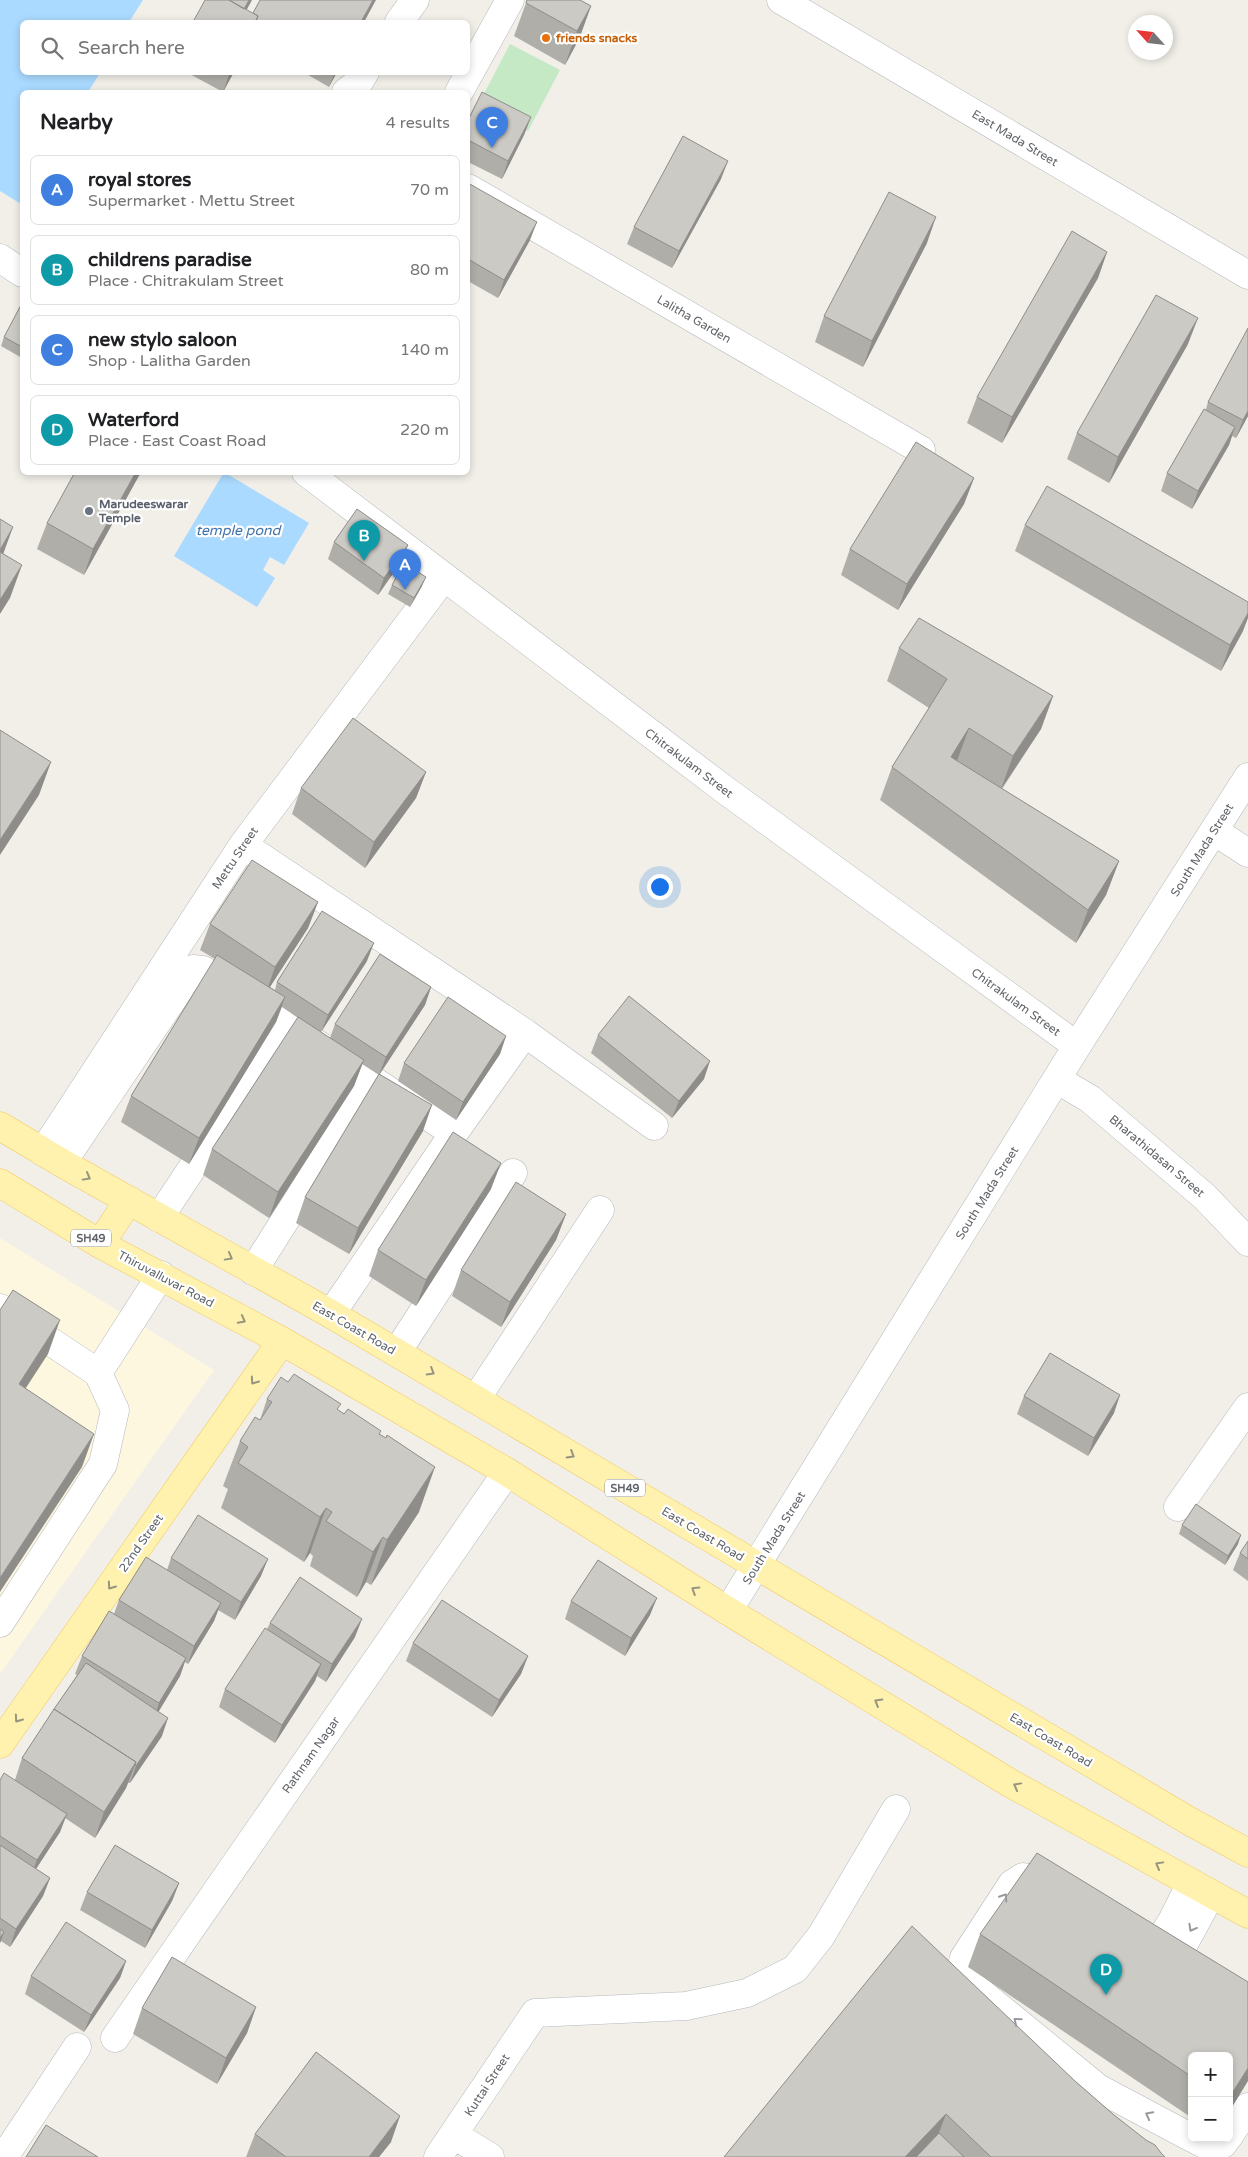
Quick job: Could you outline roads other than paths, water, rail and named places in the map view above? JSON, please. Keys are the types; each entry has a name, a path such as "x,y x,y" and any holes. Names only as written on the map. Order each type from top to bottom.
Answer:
{"main road":[{"name":"East Coast Road","path":"0,1126 52,1158 397,1352 1191,1822 1248,1853"},
{"name":"Thiruvalluvar Road","path":"0,1183 100,1244 282,1341"},
{"path":"100,1244 129,1200"},
{"name":"SH49","path":"282,1341 507,1472 728,1610 1010,1782 1248,1914"},
{"name":"22nd Street","path":"0,1744 282,1341"}],"street":[{"path":"400,20 414,0"},
{"path":"470,72 510,0"},
{"name":"East Mada Street","path":"781,0 1248,275"},
{"path":"349,90 359,82 364,75"},
{"path":"460,90 468,75"},
{"name":"Lalitha Garden","path":"470,189 921,450"},
{"path":"0,258 20,272"},
{"name":"Chitrakulam Street","path":"310,475 389,538 444,577 725,790 1077,1046"},
{"name":"Mettu Street","path":"52,1158 243,845 444,577"},
{"name":"South Mada Street","path":"728,1610 1058,1080 1077,1046 1248,777"},
{"path":"1214,831 1248,852"},
{"path":"243,845 524,1033 654,1126"},
{"path":"52,1158 193,969 203,970 454,1133"},
{"path":"159,1218 287,1025"},
{"path":"331,1314 524,1033"},
{"name":"Bharathidasan Street","path":"1058,1080 1090,1099 1205,1197 1248,1242"},
{"path":"253,1270 373,1081"},
{"path":"397,1352 513,1173"},
{"path":"476,1399 600,1210"},
{"path":"98,1373 161,1275"},
{"path":"0,1308 98,1373 116,1410 103,1464 0,1623"},
{"path":"1178,1507 1248,1407"},
{"name":"Rathnam Nagar","path":"115,2038 507,1472"},
{"name":"Kuttai Street","path":"438,2157 535,2013 686,2006 747,1993 795,1969 821,1936 896,1809"},
{"path":"1068,1900 1034,1880 1023,1877 1012,1884 964,1958 961,1969 962,1977 1098,2088 1188,2136"},
{"path":"1164,1956 1201,1888"},
{"path":"1129,1935 1198,1976"},
{"path":"4,2157 77,2047"},
{"path":"1233,2130 1248,2107"},
{"path":"454,2135 490,2157"},
{"path":"1200,2142 1209,2147 1224,2142"}],"water":[{"path":"0,0 143,0 130,20 20,20 20,75 99,75 89,90 20,90 20,203 0,191"},
{"name":"temple pond","path":"222,475 229,475 309,523 284,565 270,557 263,570 275,578 257,607 174,556"}],"place":[{"name":"friends snacks","path":"546,38"},
{"name":"new stylo saloon","path":"492,148"},
{"name":"Marudeeswarar Temple","path":"89,511"},
{"name":"childrens paradise","path":"364,561"},
{"name":"royal stores","path":"405,590"},
{"name":"Waterford","path":"1106,1995"}]}
